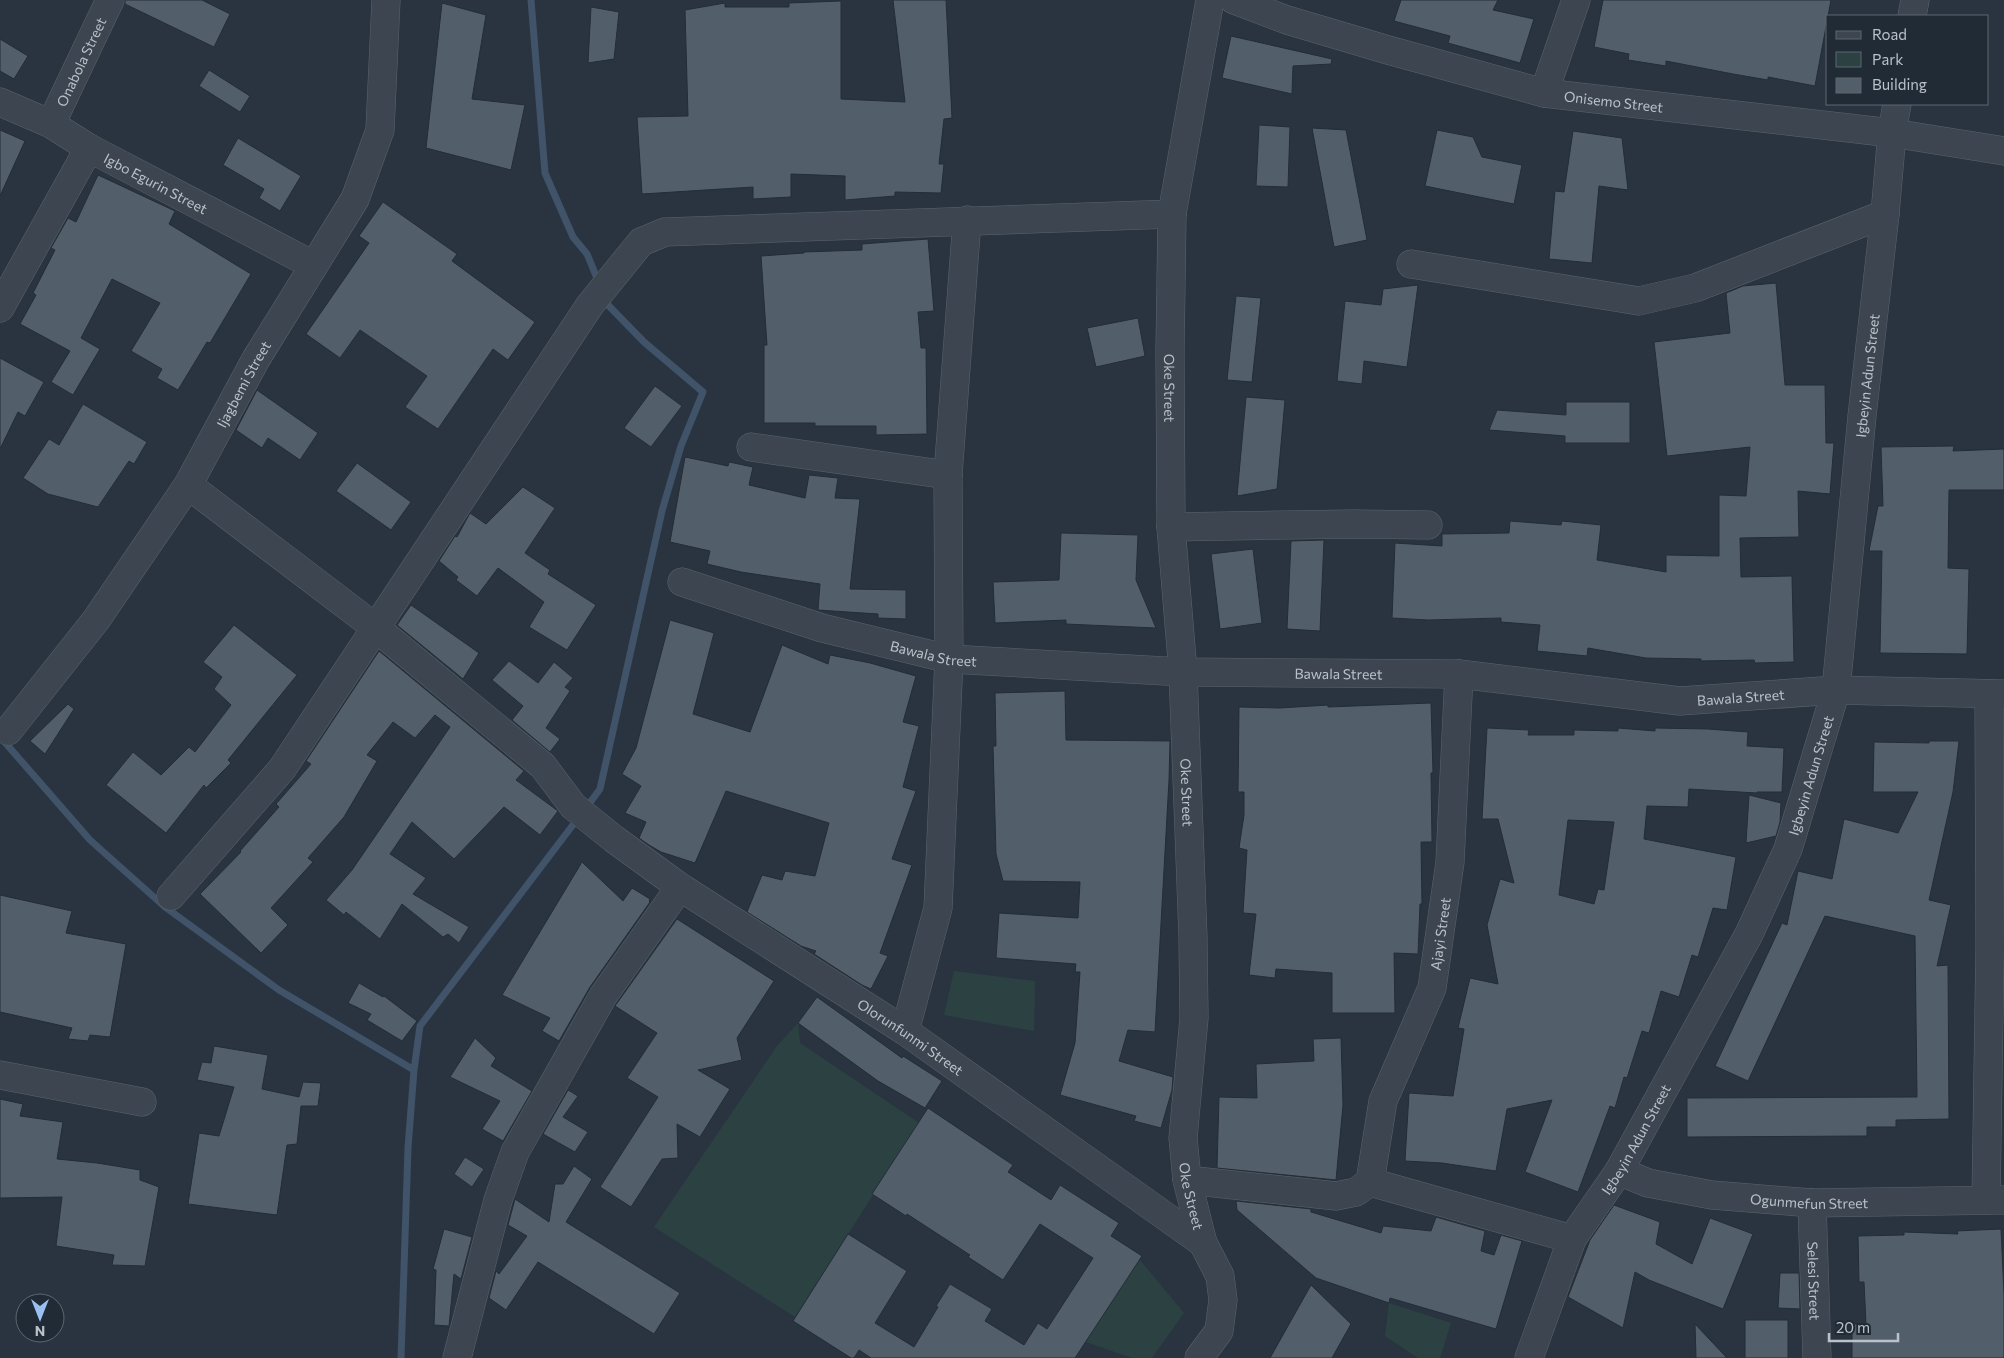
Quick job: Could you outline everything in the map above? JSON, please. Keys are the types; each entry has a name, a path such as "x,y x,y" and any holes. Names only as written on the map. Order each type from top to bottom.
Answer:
{"street":[{"name":"Onabola Street","path":"51,124 110,0"},
{"name":"Ijagbemi Street","path":"8,731 96,620 188,485 256,359 356,199 380,130 386,0"},
{"name":"Oke Street","path":"1199,1358 1219,1331 1223,1300 1220,1276 1203,1243 1187,1180 1183,1138 1194,1018 1193,937 1183,672 1172,527 1170,352 1172,214 1210,0"},
{"name":"Onisemo Street","path":"1234,0 1314,28 1544,93 1892,133 2004,150"},
{"path":"1544,93 1576,0"},
{"path":"1912,15 1915,0"},
{"name":"Igbo Egurin Street","path":"0,102 51,124 89,148 313,265"},
{"name":"Igbeyin Adun Street","path":"1529,1358 1572,1239 1619,1171 1749,934 1788,849 1836,690 1862,416 1885,214 1892,133 1897,105"},
{"path":"0,308 89,148"},
{"path":"171,896 282,770 590,304 640,242 665,232 1172,214"},
{"path":"1411,264 1639,301 1696,288 1885,214"},
{"path":"905,1032 938,908 949,659 948,475 967,220"},
{"path":"751,447 948,475"},
{"name":"Olorunfunmi Street","path":"188,485 376,628 544,766 573,806 614,838 680,887 905,1032 1203,1243"},
{"path":"1172,527 1352,524 1428,525"},
{"name":"Bawala Street","path":"682,582 822,628 949,659 1183,672 1459,674 1680,701 1836,690 1996,694"},
{"name":"Ajayi Street","path":"1370,1182 1383,1101 1432,988 1450,862 1459,674"},
{"path":"1995,1200 1997,948 1996,694"},
{"path":"457,1358 498,1200 515,1152 602,996 680,887"},
{"path":"0,1075 142,1102"},
{"name":"Ogunmefun Street","path":"1619,1171 1648,1183 1712,1195 1812,1203 1995,1200"},
{"path":"1187,1180 1336,1196 1356,1192 1370,1182 1572,1239"},
{"name":"Selesi Street","path":"1812,1203 1816,1358"}],"green space":[{"path":"954,971 1035,981 1034,1031 944,1015"},
{"path":"798,1023 800,1043 919,1123 795,1317 654,1227 777,1046"},
{"path":"1129,1247 1184,1313 1152,1358 1132,1358 1083,1341"},
{"path":"1389,1303 1451,1323 1440,1358 1418,1358 1385,1336"}],"building":[{"path":"125,0 202,0 230,14 214,47 125,4"},
{"path":"893,0 946,0 952,118 944,119 939,164 944,164 941,193 895,192 895,196 845,200 845,176 791,174 791,197 753,199 753,187 642,194 637,117 688,116 685,10 725,3 725,7 789,7 789,3 841,1 841,99 905,102"},
{"path":"1401,0 1498,0 1493,10 1534,19 1520,63 1448,43 1450,36 1394,21"},
{"path":"1603,0 1831,0 1828,15 1826,15 1826,27 1815,86 1768,77 1768,80 1666,61 1666,66 1628,60 1629,54 1594,47"},
{"path":"442,3 486,15 472,99 525,105 511,170 426,148"},
{"path":"591,7 619,12 614,59 588,63"},
{"path":"1231,36 1332,59 1331,64 1293,66 1292,94 1222,78"},
{"path":"0,39 28,56 14,79 0,71"},
{"path":"209,70 250,96 240,112 199,86"},
{"path":"1259,125 1290,127 1288,187 1256,186"},
{"path":"1312,128 1346,130 1367,240 1334,247"},
{"path":"0,130 25,141 0,196"},
{"path":"1437,130 1473,137 1482,157 1522,165 1514,204 1425,186"},
{"path":"1573,131 1622,138 1628,190 1599,186 1592,263 1549,259 1555,191 1564,192"},
{"path":"238,138 301,176 280,211 259,198 264,189 223,165"},
{"path":"98,175 175,211 169,224 251,274 210,343 207,342 178,390 157,378 162,369 131,351 160,303 112,279 81,338 100,349 73,395 51,382 70,351 20,324 36,295 33,293 55,250 51,248 68,218 76,222"},
{"path":"383,202 457,254 452,261 535,322 508,360 493,349 438,429 405,407 427,376 360,330 340,358 306,334 369,243 359,236"},
{"path":"928,239 934,311 918,312 921,348 926,348 927,434 876,435 876,426 815,426 815,423 764,423 764,345 767,345 761,256 862,250 862,244"},
{"path":"1776,283 1785,385 1825,385 1826,443 1834,443 1830,494 1798,491 1799,537 1740,538 1741,577 1792,576 1794,662 1755,663 1754,660 1701,661 1701,659 1646,658 1588,648 1587,656 1537,651 1540,625 1501,622 1501,618 1428,620 1392,618 1395,543 1442,546 1442,534 1509,533 1510,521 1561,525 1562,521 1601,525 1597,560 1666,572 1666,555 1719,556 1719,495 1746,496 1750,447 1667,456 1654,342 1730,333 1726,293 1743,286"},
{"path":"1418,285 1407,367 1364,361 1362,384 1337,381 1345,301 1381,305 1383,289"},
{"path":"1236,296 1261,298 1252,382 1227,380"},
{"path":"1138,318 1145,356 1096,367 1087,328"},
{"path":"0,358 44,382 25,416 18,412 0,449"},
{"path":"655,386 682,406 651,447 624,428"},
{"path":"257,390 318,433 300,460 268,438 262,448 236,430"},
{"path":"1246,397 1285,400 1277,489 1237,496"},
{"path":"1566,402 1630,402 1630,443 1565,443 1565,436 1489,430 1497,410 1566,415"},
{"path":"83,404 147,442 134,464 129,461 98,507 48,494 23,478 49,439 59,445"},
{"path":"1954,446 1953,451 2004,449 2004,490 1949,490 1948,568 1969,569 1967,654 1880,653 1882,551 1869,551 1878,506 1883,506 1881,447"},
{"path":"685,457 728,466 729,462 753,467 749,485 805,498 809,475 838,478 835,498 860,499 850,589 906,590 906,619 878,618 878,614 818,610 820,584 741,572 707,564 710,551 670,542"},
{"path":"357,463 411,502 391,530 336,491"},
{"path":"523,487 555,508 525,553 550,570 548,574 596,605 567,650 529,627 544,602 498,568 477,596 456,580 458,577 439,561 455,536 457,537 470,513 486,524"},
{"path":"1061,533 1138,535 1136,580 1156,628 1066,624 1066,620 995,623 993,582 1059,580"},
{"path":"1324,540 1320,631 1287,629 1291,541"},
{"path":"1253,549 1262,623 1220,629 1211,554"},
{"path":"411,605 479,653 463,679 397,625"},
{"path":"670,620 714,633 693,714 750,732 782,645 828,664 830,655 870,663 916,676 903,722 919,726 903,787 916,791 892,859 912,865 880,953 888,956 871,989 814,954 816,951 801,946 747,912 762,875 782,880 785,871 815,876 829,823 726,791 695,863 661,852 639,838 646,822 625,813 641,786 622,774 636,748"},
{"path":"234,625 297,675 228,760 231,763 206,788 204,785 166,833 106,785 133,752 161,775 189,747 195,752 231,705 214,689 222,677 203,662"},
{"path":"379,651 524,771 516,780 558,811 540,835 504,807 454,859 412,822 390,854 426,878 413,894 469,927 459,943 448,934 443,937 402,904 380,939 346,912 344,915 326,900 352,870 450,727 435,715 415,738 393,722 367,755 377,761 344,817 308,858 313,862 271,908 288,925 261,953 200,894 241,852 279,807 276,804 311,764 306,761"},
{"path":"509,661 538,683 554,662 573,678 565,687 570,691 546,728 560,739 550,752 512,720 523,706 492,680"},
{"path":"1065,691 1066,740 1170,741 1155,1032 1128,1030 1119,1061 1173,1077 1172,1090 1161,1128 1134,1121 1136,1116 1060,1095 1075,1043 1080,972 1075,972 1076,964 996,958 999,913 1078,918 1080,882 1003,881 996,854 993,746 996,746 995,693"},
{"path":"1431,703 1432,842 1421,842 1422,904 1420,904 1418,954 1394,953 1395,1013 1332,1013 1332,973 1276,969 1275,978 1249,975 1256,914 1243,913 1247,850 1239,848 1244,815 1244,792 1238,792 1239,707 1280,708 1328,705 1328,707"},
{"path":"68,704 74,709 45,754 30,741"},
{"path":"1487,728 1529,730 1528,735 1574,735 1574,730 1618,731 1618,728 1655,731 1655,728 1708,729 1748,732 1747,746 1784,748 1782,792 1757,793 1689,789 1688,807 1647,806 1644,839 1736,857 1727,910 1713,908 1698,957 1692,955 1679,997 1661,991 1649,1033 1642,1031 1627,1078 1624,1077 1615,1108 1610,1106 1578,1192 1525,1172 1552,1100 1507,1109 1496,1171 1442,1163 1405,1161 1409,1093 1453,1096 1464,1029 1458,1028 1470,978 1498,984 1487,925 1500,879 1514,883 1498,819 1482,819","holes":["1568,820 1614,822 1604,890 1598,889 1594,904 1559,895"]},
{"path":"1929,741 1959,741 1953,792 1929,900 1951,905 1937,966 1948,965 1949,1119 1896,1120 1896,1127 1867,1127 1867,1136 1687,1137 1687,1098 1917,1097 1915,936 1825,916 1748,1081 1715,1066 1782,923 1787,925 1798,871 1832,879 1844,819 1898,833 1918,792 1873,792 1874,742 1929,743"},
{"path":"1749,795 1781,803 1780,822 1776,836 1746,843"},
{"path":"582,862 623,901 632,888 650,899 650,902 590,987 559,1041 542,1031 550,1018 502,995"},
{"path":"0,895 72,911 66,933 126,944 110,1037 90,1035 88,1041 68,1039 72,1028 0,1012"},
{"path":"677,919 774,981 737,1038 742,1060 698,1070 730,1089 700,1137 677,1124 678,1158 662,1159 631,1207 600,1187 658,1097 627,1078 657,1033 615,1006"},
{"path":"359,983 384,996 417,1021 402,1041 367,1020 371,1014 348,1003"},
{"path":"817,997 902,1058 903,1056 942,1081 925,1108 878,1081 798,1023"},
{"path":"475,1038 496,1058 491,1066 532,1091 503,1141 482,1129 500,1101 450,1077"},
{"path":"1341,1038 1343,1105 1336,1180 1217,1168 1219,1097 1257,1098 1256,1064 1314,1061 1313,1039"},
{"path":"214,1046 268,1055 262,1089 299,1097 303,1082 321,1083 318,1106 301,1106 297,1144 287,1145 277,1215 188,1204 199,1133 219,1136 234,1087 197,1080 202,1062 211,1063"},
{"path":"568,1090 578,1096 563,1117 588,1132 575,1152 543,1134"},
{"path":"0,1099 23,1104 20,1116 63,1122 57,1159 140,1170 140,1180 159,1187 145,1266 112,1265 114,1255 56,1246 62,1197 0,1198"},
{"path":"928,1108 1013,1165 1008,1172 1051,1200 1060,1185 1119,1223 1111,1236 1142,1256 1075,1358 871,1358 859,1350 854,1358 851,1358 793,1321 848,1234 907,1271 875,1323 914,1347 950,1284 992,1309 985,1321 1024,1345 1038,1323 1047,1329 1093,1258 1040,1224 1003,1280 968,1257 970,1255 907,1214 906,1216 872,1194"},
{"path":"465,1157 484,1169 472,1187 454,1174"},
{"path":"574,1166 592,1179 566,1222 680,1293 654,1334 538,1262 506,1310 489,1298 496,1271 499,1274 527,1236 508,1225 515,1199 549,1222 555,1184 563,1184"},
{"path":"1236,1201 1311,1209 1311,1212 1381,1233 1383,1226 1431,1231 1436,1217 1485,1231 1481,1251 1494,1255 1501,1235 1522,1241 1496,1329 1390,1298 1389,1303 1316,1278 1237,1210"},
{"path":"1614,1205 1660,1222 1656,1244 1692,1264 1710,1218 1753,1234 1723,1309 1649,1280 1635,1272 1623,1328 1568,1297 1590,1240"},
{"path":"444,1229 472,1237 461,1279 454,1274 449,1326 434,1325 436,1270 433,1269"},
{"path":"2001,1229 2004,1358 1852,1358 1852,1324 1866,1324 1864,1282 1859,1282 1858,1236 1904,1235 1904,1232 1958,1234 1957,1231"},
{"path":"1780,1273 1799,1273 1800,1309 1778,1308"},
{"path":"1311,1285 1351,1324 1332,1358 1270,1358"},
{"path":"1745,1320 1788,1320 1788,1358 1745,1358"},
{"path":"1695,1324 1727,1358 1696,1358"}],"waterway":[{"path":"531,0 545,173 573,237 587,254 599,283"},
{"path":"586,808 600,789 662,511 681,446 703,392 644,342 608,305 605,298"},
{"path":"2,739 90,840 165,907 279,990 414,1070 408,1148 401,1358"},
{"path":"414,1070 420,1026 579,817"}]}
